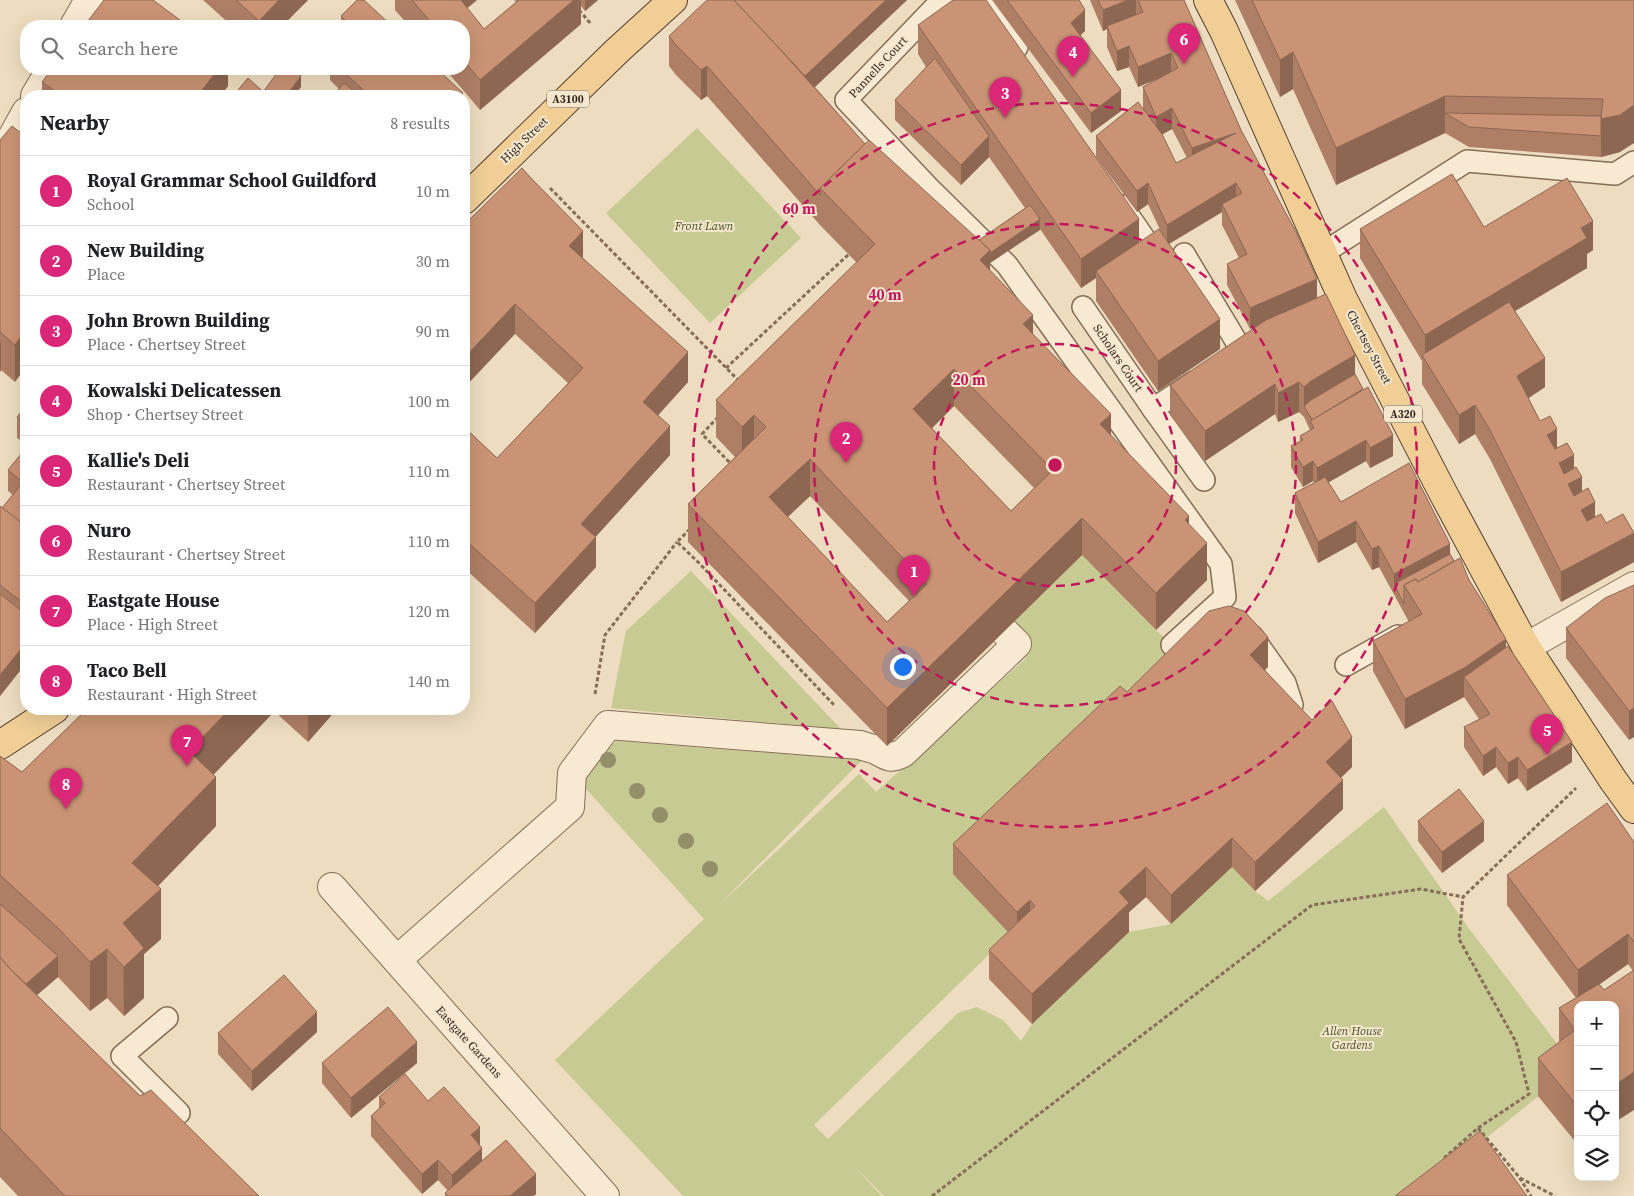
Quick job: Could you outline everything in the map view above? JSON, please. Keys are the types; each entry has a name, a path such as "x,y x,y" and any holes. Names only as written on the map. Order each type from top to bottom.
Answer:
{"main road":[{"name":"High Street","path":"470,194 618,50 673,0"},
{"name":"Chertsey Street","path":"1208,0 1224,31 1323,252 1333,304 1442,491 1482,590 1526,647 1634,809"},
{"path":"0,745 46,715"}],"street":[{"path":"77,20 89,0"},
{"path":"38,90 47,75"},
{"path":"0,150 11,139 20,123"},
{"path":"1526,647 1634,586"},
{"path":"396,960 570,807 572,772 608,725 860,745 877,750 886,757 897,756 903,753 1017,644 1004,631"},
{"name":"Eastgate Gardens","path":"332,887 605,1196"}],"lane":[{"name":"Pannells Court","path":"942,0 846,100 898,156 1007,265 1221,564 1234,610"},
{"path":"986,0 1030,66"},
{"path":"1323,252 1467,161 1615,174 1634,162"},
{"path":"1113,191 1146,241"},
{"path":"1184,254 1225,362"},
{"name":"Scholars Court","path":"1083,307 1204,480"},
{"path":"1153,409 1262,340"},
{"path":"1172,645 1234,610 1285,683 1292,705 1283,719"},
{"path":"1346,665 1413,628"},
{"path":"167,1018 122,1056 179,1113"}],"path":[{"path":"575,6 591,24"},
{"path":"550,188 746,387"},
{"path":"726,368 849,254"},
{"path":"721,414 702,434 736,469"},
{"path":"593,702 605,635 677,542 697,522"},
{"path":"677,542 837,708"},
{"path":"1442,1161 1478,1128 1528,1094 1516,1042 1460,938 1463,897 1582,782"},
{"path":"932,1196 1312,905 1421,889 1463,897"},
{"path":"1478,1128 1519,1177 1531,1196"},
{"path":"1519,1177 1555,1196"}],"green space":[{"name":"Front Lawn","path":"697,128 801,238 710,323 606,213"},
{"name":"Allen House Gardens","path":"1082,555 1189,661 1010,934 814,1125 828,1139 958,1013 977,1007 1003,1020 1021,1041 1032,1024 1129,932 1171,924 1232,867 1255,891 1268,901 1384,807 1470,930 1574,1068 1414,1196 884,1196 851,1163 882,1196 683,1196 555,1060 704,919 579,781 616,741 862,760 718,906 859,774 876,792 1026,658 1014,622"},
{"path":"691,571 841,729 611,708 626,631"}],"building":[{"path":"104,0 153,0 180,20 89,20"},
{"path":"236,0 279,0 258,20"},
{"path":"357,0 364,0 386,20 345,20 341,16"},
{"path":"412,0 461,0 484,29 519,0 574,0 480,80 470,68 470,20 429,20"},
{"path":"707,0 734,0 865,144 820,188 820,195 707,66 701,70 669,36"},
{"path":"734,0 886,0 805,76"},
{"path":"953,0 986,0 1139,219 1081,259 918,25"},
{"path":"1007,0 1079,0 1085,10 1071,23 1121,90 1091,113"},
{"path":"1098,0 1128,0 1103,10"},
{"path":"1138,0 1184,0 1241,130 1296,232 1317,279 1250,308 1227,264 1247,254 1222,204 1242,193 1236,183 1167,225 1148,183 1137,191 1096,136 1138,102 1162,134 1176,163 1236,133 1192,148 1172,108 1156,117 1143,87 1178,68 1171,53 1138,67 1129,46 1117,51 1107,26 1143,12"},
{"path":"1252,0 1634,0 1634,105 1620,115 1601,119 1603,99 1445,96 1336,148 1293,52 1280,60"},
{"path":"935,58 989,136 961,165 895,100"},
{"path":"47,75 214,75 202,90 53,90 42,82"},
{"path":"276,75 301,76 290,90 264,90"},
{"path":"347,75 444,75 460,90 363,90"},
{"path":"248,78 261,90 238,90"},
{"path":"344,83 353,90 338,90"},
{"path":"1445,113 1601,116 1601,136 1469,127"},
{"path":"12,126 20,132 20,338 15,345 0,332 0,140"},
{"path":"869,140 990,250 980,260 1033,315 1023,324 1111,414 1100,424 1189,516 1185,520 1207,543 1156,593 1082,518 887,708 688,504 766,427 754,415 742,427 716,400 875,244 820,188","holes":["954,369 1053,470 1011,511 913,409","810,459 927,584 887,622 769,497"]},
{"path":"522,168 583,231 569,246 688,352 643,402 670,426 581,524 596,537 535,603 470,544 470,433 497,458 583,368 515,304 470,352 470,219"},
{"path":"1452,174 1484,227 1567,178 1593,221 1581,228 1587,238 1425,335 1360,229"},
{"path":"1030,205 1040,219 990,253 990,250 979,240"},
{"path":"1159,229 1220,319 1158,361 1096,271"},
{"path":"1326,294 1355,355 1304,387 1299,382 1278,393 1275,384 1205,431 1170,385 1266,320"},
{"path":"1509,302 1545,358 1517,376 1540,421 1550,416 1557,429 1547,435 1555,449 1567,443 1574,455 1559,463 1564,474 1576,467 1582,477 1568,484 1574,496 1588,488 1595,502 1581,510 1587,521 1601,514 1606,523 1623,514 1634,533 1561,572 1490,430 1475,405 1459,415 1422,355"},
{"path":"1355,374 1363,389 1312,420 1304,406"},
{"path":"1368,387 1393,435 1370,448 1366,440 1317,468 1313,461 1303,467 1291,446 1303,440 1300,436 1314,428 1310,421"},
{"path":"20,455 20,480 8,470"},
{"path":"1409,463 1450,544 1394,574 1379,546 1372,549 1356,521 1318,542 1295,493 1325,477 1341,502"},
{"path":"20,486 20,522 2,508"},
{"path":"0,506 20,521 20,600 0,585"},
{"path":"1450,554 1454,561 1418,582 1416,579 1404,585 1404,604 1394,584"},
{"path":"1460,558 1469,580 1506,639 1464,668 1405,699 1373,641 1422,614 1404,585 1416,579 1418,582"},
{"path":"1634,585 1634,708 1629,711 1566,628 1605,598"},
{"path":"0,594 20,609 20,650 0,675"},
{"path":"1229,606 1244,611 1268,637 1250,655 1312,720 1332,701 1352,737 1326,762 1343,780 1255,862 1232,838 1171,895 1146,867 1119,892 1129,903 1032,994 989,950 1035,906 1030,900 1017,912 953,844 1120,686 1127,692 1209,611"},
{"path":"1508,646 1572,742 1527,770 1518,757 1508,763 1496,747 1483,756 1464,727 1490,714 1464,677"},
{"path":"81,715 224,715 189,751 216,777 132,863 161,889 123,923 144,948 124,967 107,949 90,962 58,928 0,875 0,756 22,772"},
{"path":"1459,789 1484,821 1442,852 1418,821"},
{"path":"1607,803 1634,842 1634,942 1628,934 1578,970 1507,875"},
{"path":"0,904 58,956 26,984 0,957"},
{"path":"0,957 140,1096 151,1090 259,1196 65,1196 0,1128"},
{"path":"1634,970 1634,1072 1619,1082 1619,1001 1574,1001 1574,1029 1559,1008 1599,984 1604,990"},
{"path":"284,975 317,1012 252,1071 218,1033"},
{"path":"388,1007 417,1042 351,1098 322,1063"},
{"path":"1574,1031 1574,1102 1538,1058"},
{"path":"405,1074 428,1101 444,1087 480,1127 471,1135 482,1148 452,1175 438,1160 422,1174 371,1116 385,1103 379,1097"},
{"path":"1480,1131 1527,1196 1395,1196"},
{"path":"506,1140 536,1174 510,1196 448,1196 445,1193"}],"place":[{"name":"Nuro","path":"1184,64"},
{"name":"Kowalski Delicatessen","path":"1073,77"},
{"name":"John Brown Building","path":"1005,118"},
{"name":"New Building","path":"846,463"},
{"name":"Royal Grammar School Guildford","path":"914,596"},
{"name":"Kallie's Deli","path":"1547,755"},
{"name":"Eastgate House","path":"187,766"},
{"name":"Taco Bell","path":"66,809"}]}
